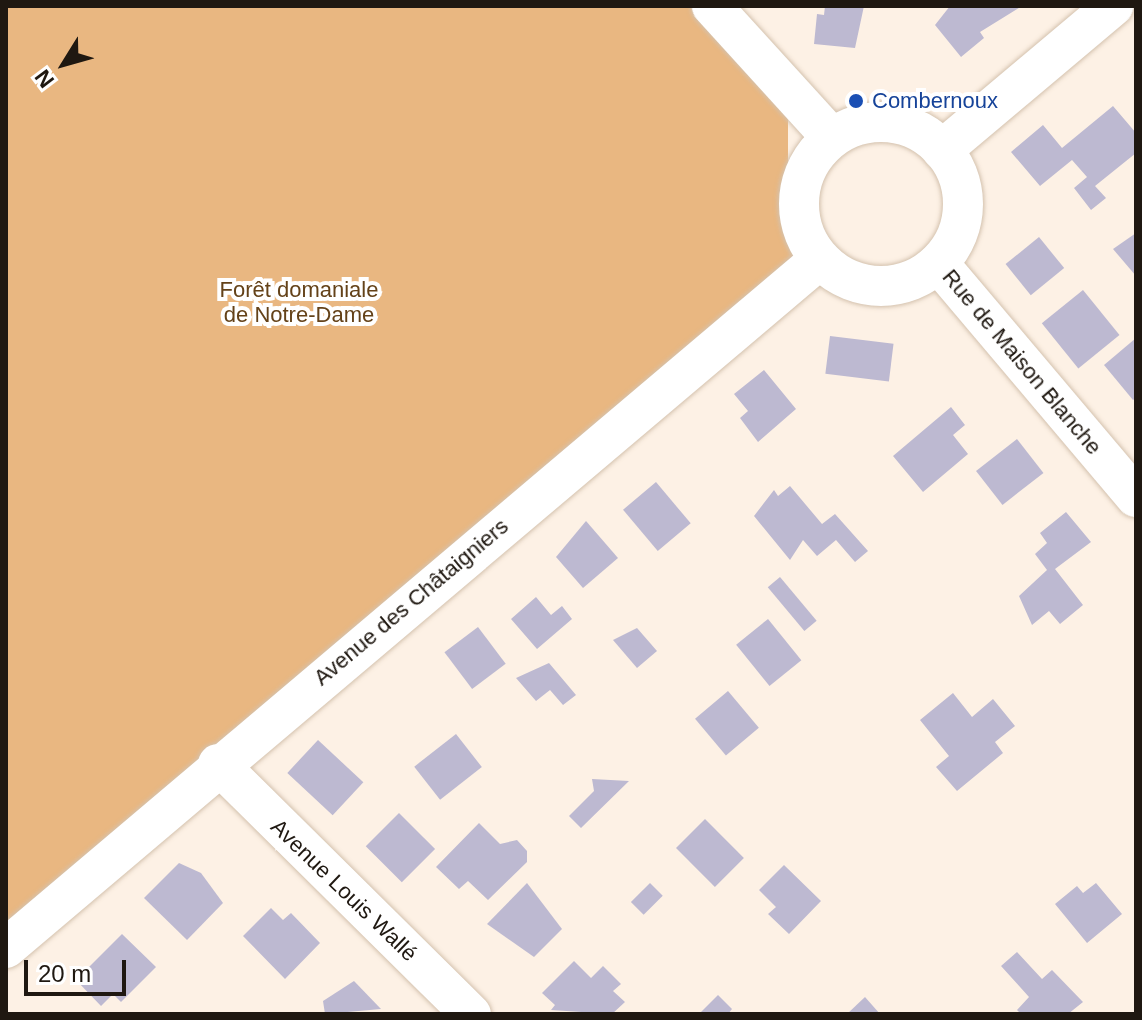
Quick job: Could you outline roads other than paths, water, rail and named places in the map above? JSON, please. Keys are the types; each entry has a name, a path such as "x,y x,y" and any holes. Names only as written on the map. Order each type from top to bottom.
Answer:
{"street":[{"path":"712,6 831,137"},
{"path":"942,150 1113,6"},
{"path":"901,124 942,150 963,195 954,244 939,264 917,279 865,286 819,260 798,210 806,170 831,137 853,126 901,124"},
{"name":"Avenue des Châtaigniers","path":"6,948 218,764 819,260"},
{"name":"Rue de Maison Blanche","path":"939,264 1136,497"},
{"name":"Avenue Louis Wallé","path":"218,764 471,1014"}],"place":[{"name":"Combernoux","path":"856,101"}],"park label":[{"name":"Forêt domaniale de Notre-Dame","path":"299,302"}]}
